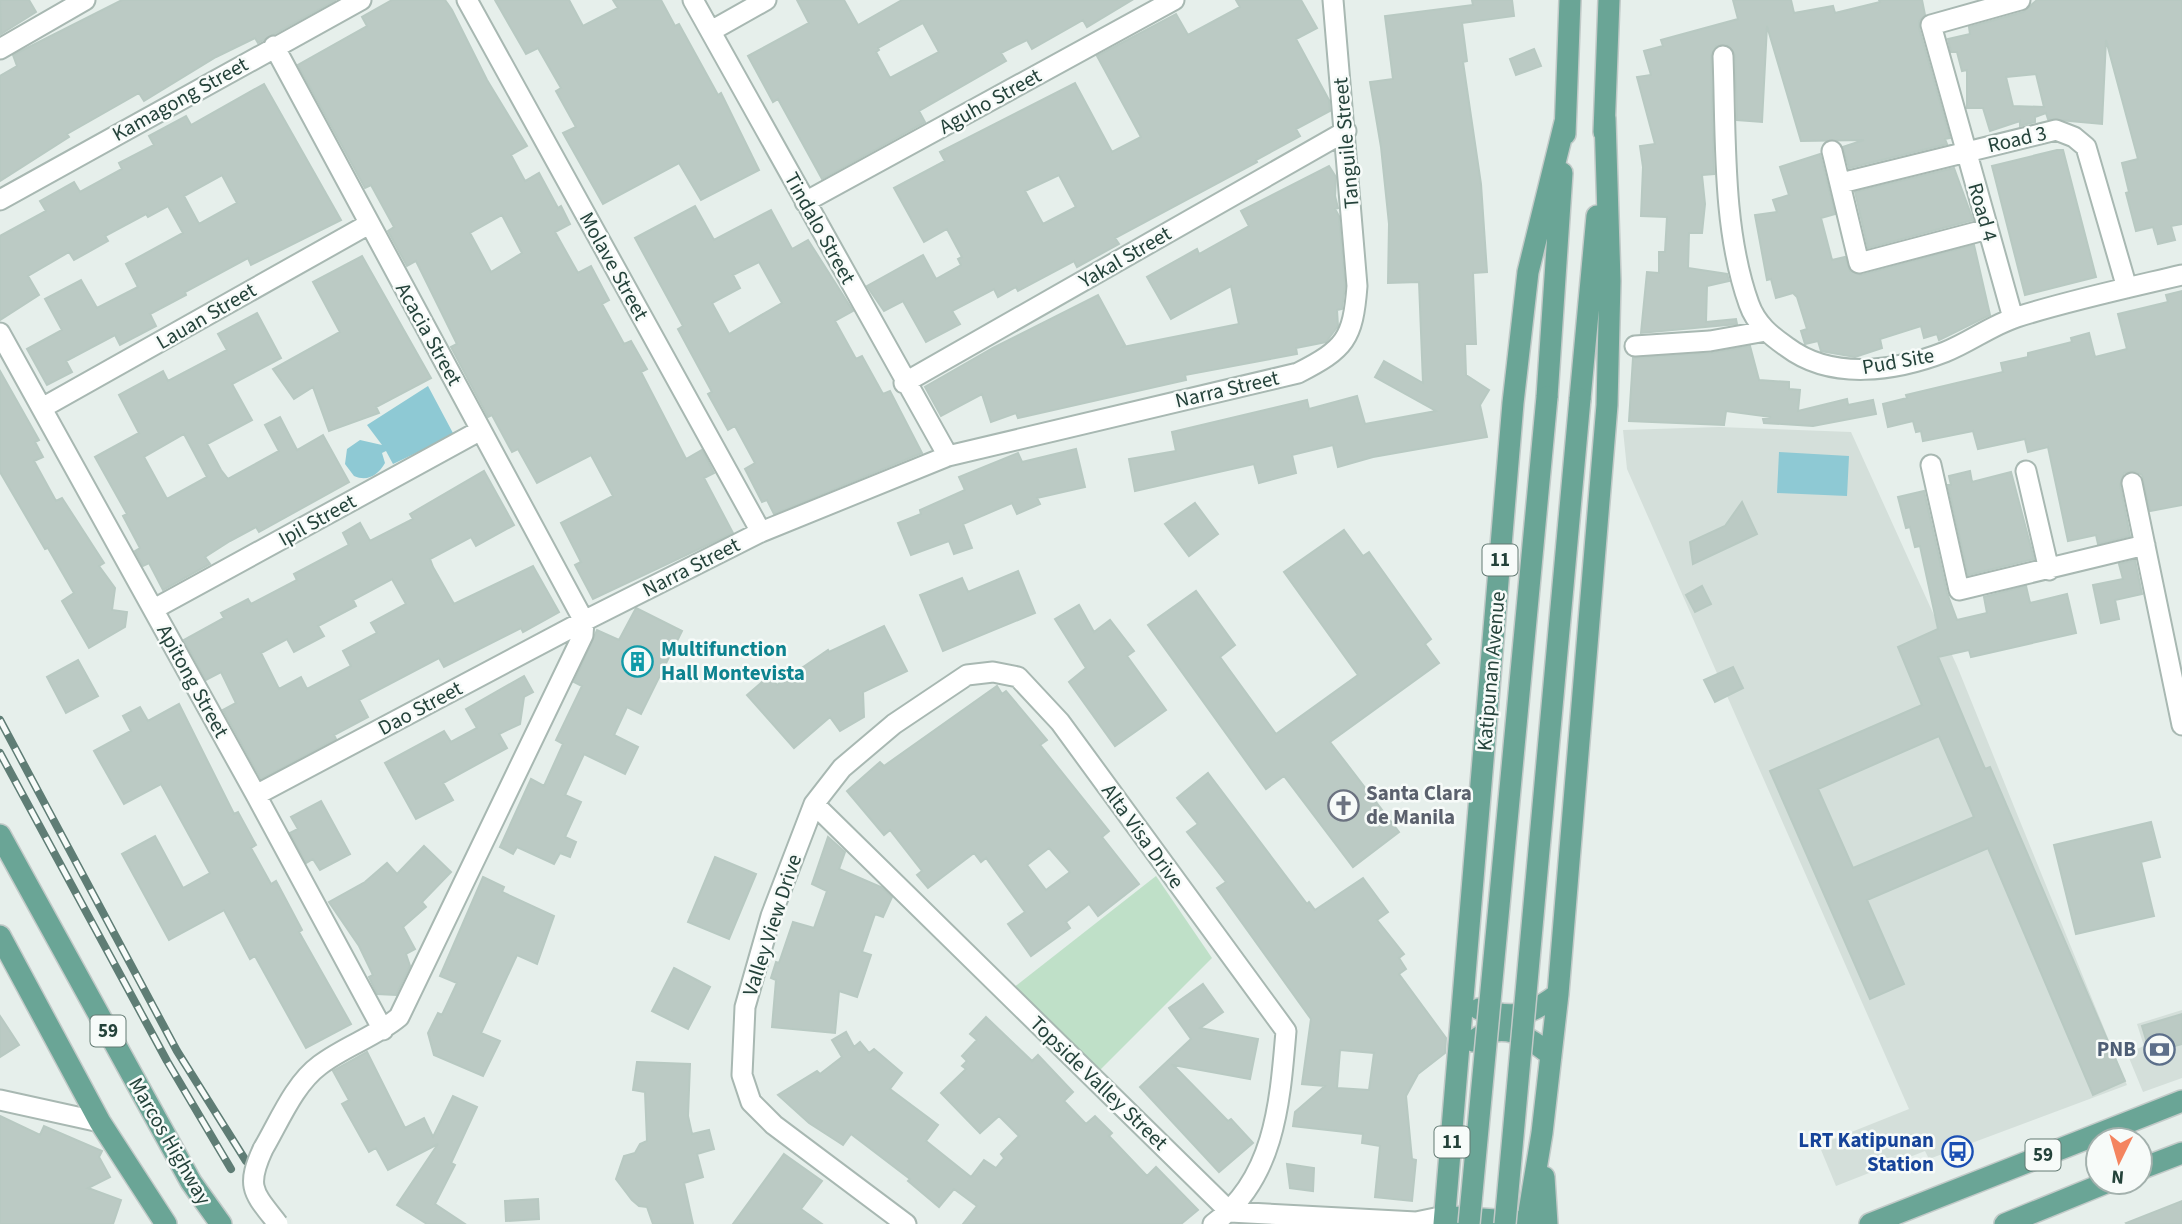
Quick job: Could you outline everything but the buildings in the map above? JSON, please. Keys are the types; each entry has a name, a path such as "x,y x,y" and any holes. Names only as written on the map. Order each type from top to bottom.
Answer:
{"main road":[{"name":"Katipunan Avenue","path":"1469,1224 1547,397 1570,0"},
{"path":"1504,1224 1605,118 1609,0"},
{"path":"1445,1220 1534,1224 1558,994 1607,405 1610,281 1605,118"},
{"name":"Katipunan Avenue","path":"1445,1220 1513,402 1528,272 1565,122"},
{"name":"Marcos Highway","path":"0,835 191,1182 220,1224"},
{"name":"59","path":"0,936 100,1122 166,1224"},
{"path":"1465,1002 1492,1013 1521,1014 1535,1012 1558,994"},
{"path":"1459,1059 1485,1032 1502,1029 1520,1032 1551,1055"},
{"name":"59","path":"1870,1224 2182,1101"},
{"path":"2154,1164 2182,1153"},
{"name":"59","path":"2005,1224 2084,1192"}],"street":[{"path":"0,49 85,0"},
{"name":"Kamagong Street","path":"0,201 274,46 361,0"},
{"name":"Molave Street","path":"467,0 761,532"},
{"name":"Tindalo Street","path":"693,0 904,383 948,456"},
{"path":"711,31 766,0"},
{"name":"Aguho Street","path":"805,202 1174,0"},
{"name":"Tanguile Street","path":"1333,0 1357,286"},
{"name":"Road 4","path":"2013,318 1931,25 2020,0"},
{"name":"Acacia Street","path":"274,46 584,621"},
{"name":"Pud Site","path":"1723,57 1732,234 1750,307 1766,331 1797,355 1827,365 1860,370 1906,363 1946,351 2013,318 2182,275"},
{"name":"Road 3","path":"1841,183 1966,150 2056,130 2074,137 2086,146 2127,288"},
{"name":"Yakal Street","path":"904,383 1346,131"},
{"path":"1832,151 1859,264 1988,229"},
{"name":"Lauan Street","path":"43,408 369,224"},
{"name":"Narra Street","path":"584,621 761,532 948,456 1298,373 1333,355 1354,321 1357,286"},
{"path":"1635,346 1710,341 1766,331"},
{"name":"Apitong Street","path":"0,334 256,794 374,1035"},
{"name":"Ipil Street","path":"153,609 481,430"},
{"path":"1931,465 1959,590 2145,545"},
{"path":"2026,471 2049,570"},
{"path":"2132,483 2182,725"},
{"path":"278,1224 254,1193 251,1183 262,1149 302,1083 320,1065 374,1035 399,1017 583,635 584,621"},
{"name":"Dao Street","path":"256,794 584,621"},
{"name":"Alta Visa Drive","path":"814,804 842,768 883,733 967,676 993,672 1018,677 1060,722 1286,1031 1279,1108 1260,1170 1230,1212 1213,1224"},
{"name":"Topside Valley Street","path":"814,804 1230,1212"},
{"name":"Valley View Drive","path":"814,804 771,916 745,1007 742,1075 751,1102 774,1125 906,1224"},
{"path":"0,1100 100,1122"},
{"path":"1230,1212 1416,1222 1445,1220"}],"shaded area":[{"path":"1719,427 1851,432 1957,666 2127,1085 1929,1159 1925,1151 1836,1186 1819,1145 1909,1109 1627,469 1623,430"},
{"name":"PNB","path":"2182,1010 2182,1078 2143,1092 2127,1053 2144,1046 2137,1024"}],"green space":[{"path":"1156,876 1212,958 1097,1073 1013,988"}],"water":[{"path":"428,386 454,435 393,464 386,451 382,453 385,463 376,474 368,478 354,476 345,464 347,449 360,440 382,445 367,425"},
{"path":"1779,452 1849,456 1847,496 1777,493"}],"railway":[{"path":"0,720 177,1051 246,1161"},
{"path":"0,753 167,1061 231,1169"}],"place":[{"name":"Multifunction Hall Montevista","path":"638,661"},
{"name":"Santa Clara de Manila","path":"1343,805"},
{"name":"PNB","path":"2159,1049"},
{"name":"LRT Katipunan Station","path":"1957,1152"}]}
